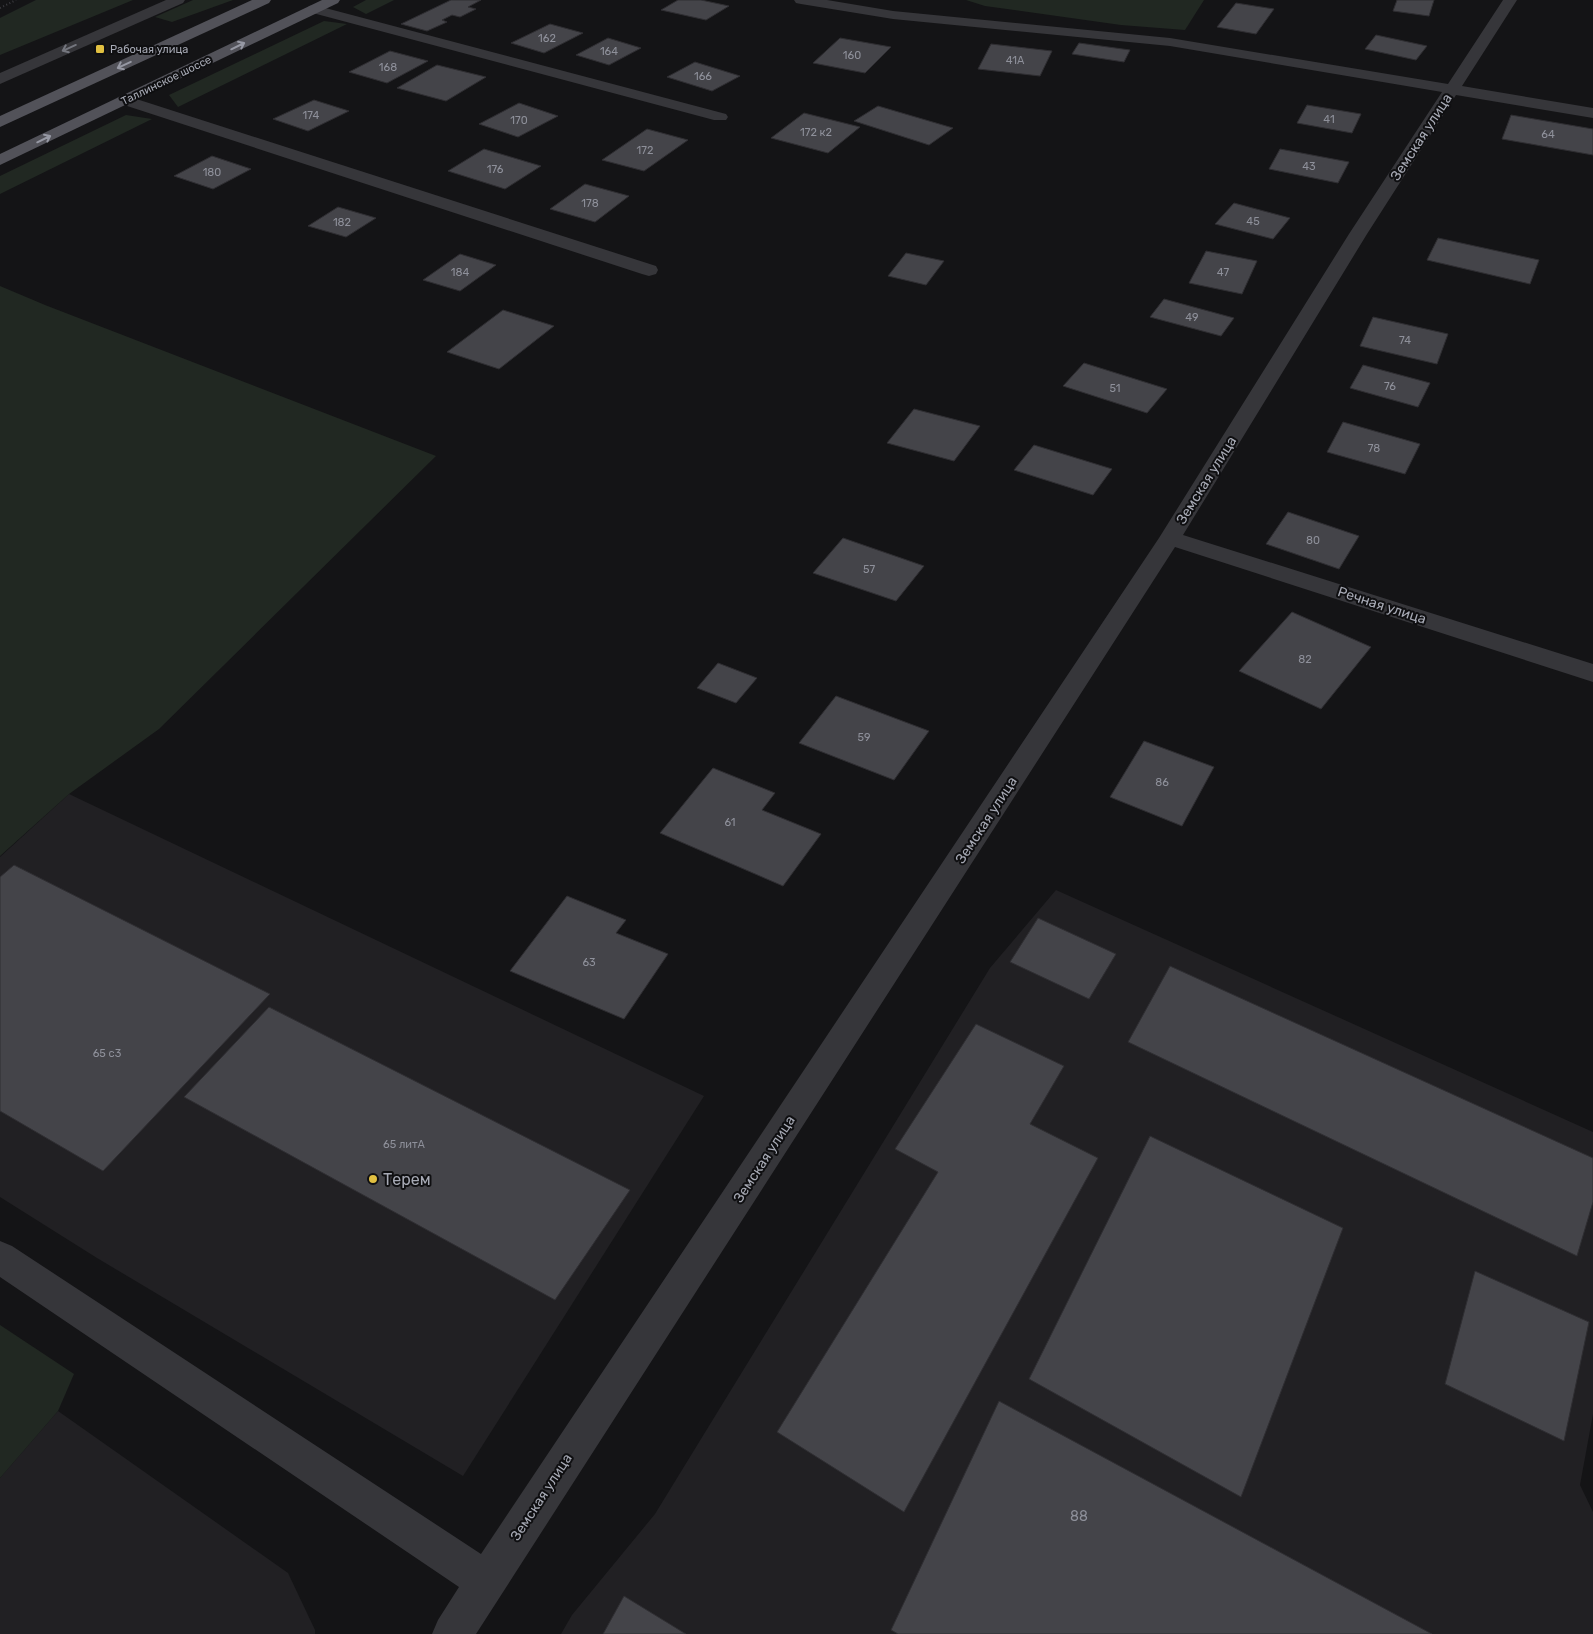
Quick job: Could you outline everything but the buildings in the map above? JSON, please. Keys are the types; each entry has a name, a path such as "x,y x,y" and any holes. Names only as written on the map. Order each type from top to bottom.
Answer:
{"main road":[{"path":"0,122 264,0"},
{"name":"Таллинское шоссе","path":"0,160 333,0"}],"street":[{"path":"0,79 178,0"},
{"path":"801,0 893,15 1170,42 1593,113"},
{"name":"Земская улица","path":"452,1634 1170,538 1358,234 1510,0"},
{"path":"314,9 720,117"},
{"path":"124,100 649,270"},
{"name":"Речная улица","path":"1170,538 1593,673"},
{"path":"0,1257 486,1582"}],"path":[{"path":"0,8 16,0"}],"shaded area":[{"path":"36,0 133,0 0,55 0,18"},
{"path":"193,0 233,0 172,22 155,17"},
{"path":"366,0 394,0 366,14 353,7"},
{"path":"966,0 1204,0 1185,30 1121,25 985,6"},
{"path":"324,21 347,24 178,107 169,95"},
{"path":"126,115 152,119 0,194 0,176"},
{"path":"0,286 436,456 159,729 69,794 0,856"},
{"path":"69,794 704,1096 463,1476 97,1258 0,1197 0,857"},
{"path":"1056,890 1593,1132 1593,1414 1580,1485 1593,1512 1593,1634 561,1634 572,1615 655,1514 990,968"},
{"path":"0,1325 74,1374 58,1411 0,1478"},
{"path":"58,1411 288,1573 315,1630 315,1634 0,1634 0,1478"}],"place":[{"name":"Рабочая улица","path":"100,49"},
{"name":"Терем","path":"373,1179"}]}
